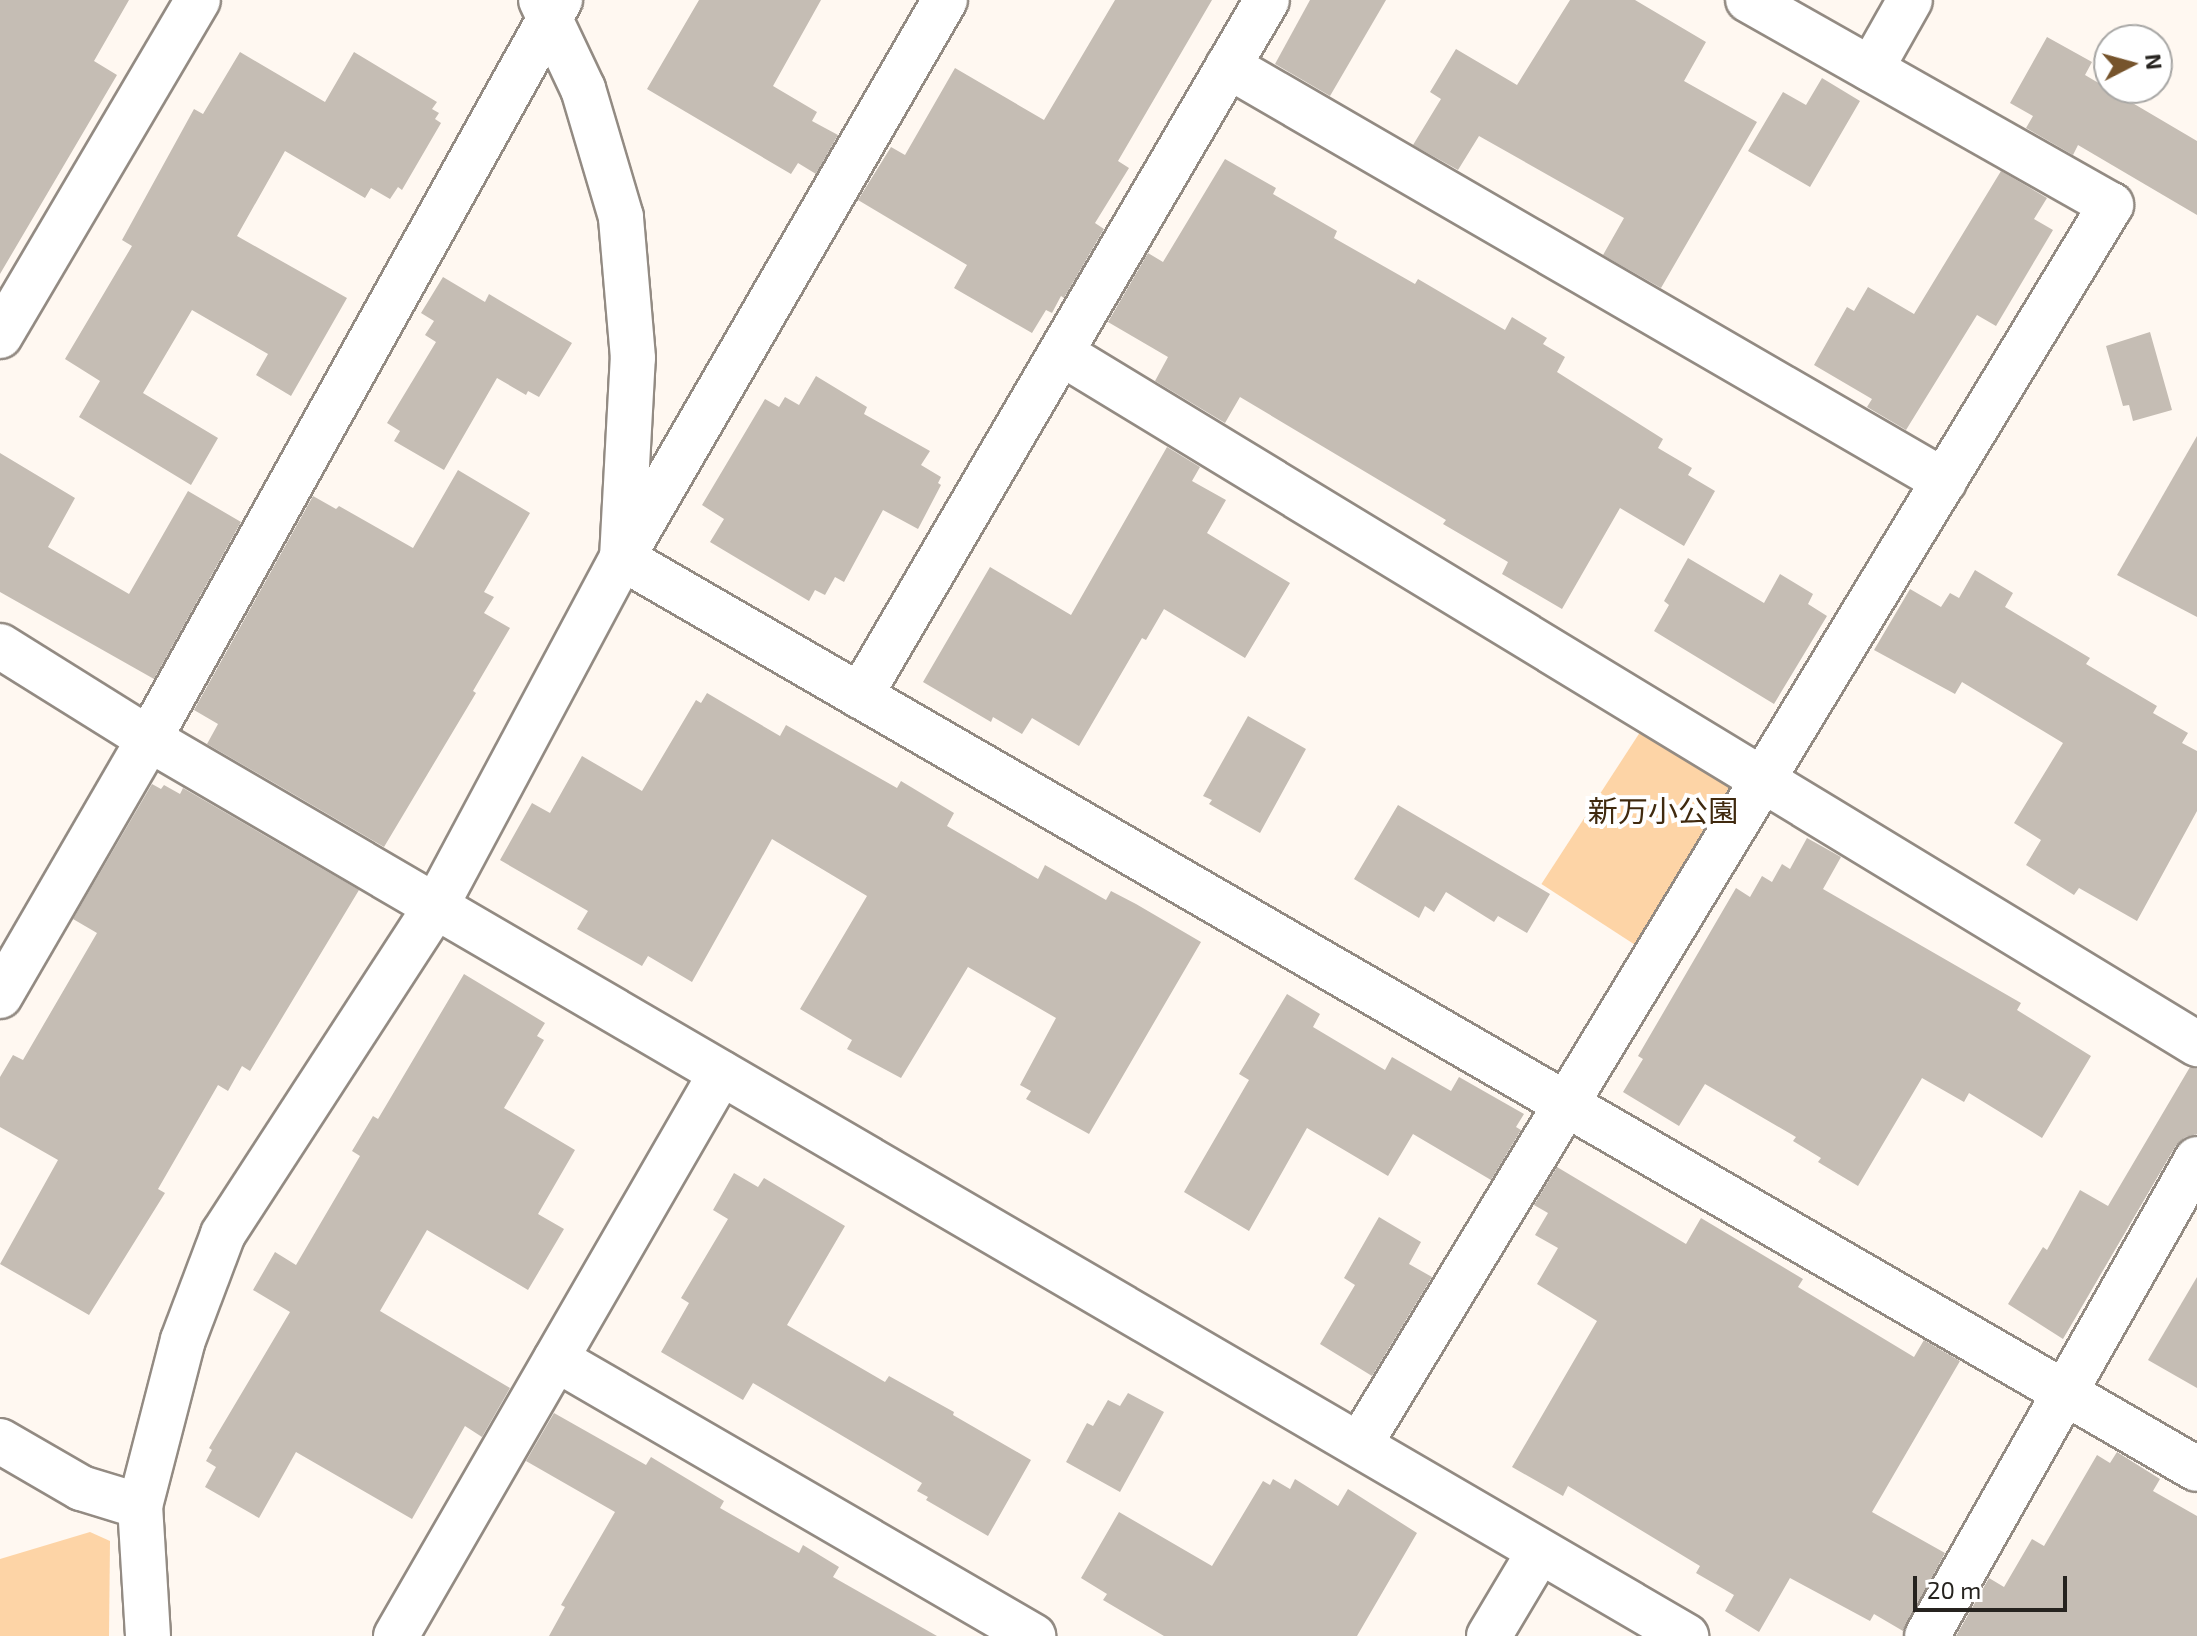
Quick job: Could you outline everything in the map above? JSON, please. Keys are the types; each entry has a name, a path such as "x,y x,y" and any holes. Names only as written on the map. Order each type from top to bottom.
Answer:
{"street":[{"path":"0,336 198,0"},
{"path":"148,1636 140,1506 183,1340 223,1234 436,906 622,558 945,0"},
{"path":"860,696 1267,0"},
{"path":"1360,1444 2111,205 1748,0"},
{"path":"1871,69 1910,0"},
{"path":"551,6 583,89 621,217 633,358 622,558"},
{"path":"0,996 149,739 551,6"},
{"path":"1228,66 1944,481"},
{"path":"1061,353 2197,1044"},
{"path":"622,558 2197,1469"},
{"path":"0,646 149,739 1686,1636"},
{"path":"396,1636 721,1073"},
{"path":"1927,1636 2067,1394 2197,1159"},
{"path":"556,1359 1033,1636"},
{"path":"0,1441 81,1488 140,1506"},
{"path":"1489,1636 1539,1552"}],"green space":[{"name":"新万小公園","path":"1646,723 1748,789 1644,950 1541,884"},
{"path":"90,1532 110,1541 109,1636 0,1636 0,1559"}],"building":[{"path":"0,0 129,0 94,61 117,75 0,274"},
{"path":"699,0 821,0 773,86 817,112 812,121 838,135 816,174 798,163 791,174 647,89"},
{"path":"1115,0 1212,0 1118,161 1129,168 1095,223 1104,229 1064,298 1061,296 1052,313 1046,310 1032,333 954,288 967,265 858,200 891,147 905,155 955,68 1044,120"},
{"path":"1310,0 1386,0 1330,96 1275,64"},
{"path":"1570,0 1635,0 1706,42 1684,81 1757,122 1661,288 1603,255 1624,218 1479,136 1458,170 1413,145 1441,99 1430,92 1456,49 1517,85"},
{"path":"2047,37 2092,62 2085,75 2093,80 2093,104 2134,104 2197,141 2197,215 2078,145 2073,155 2026,128 2033,116 2010,103"},
{"path":"240,52 325,102 354,52 437,102 432,109 439,113 435,119 441,123 402,190 398,187 390,199 371,188 365,198 285,151 237,236 347,298 291,396 256,375 268,354 192,310 143,393 218,438 191,485 79,417 100,381 65,359 132,246 122,240 194,109 203,114"},
{"path":"1822,78 1860,101 1810,187 1748,151 1783,92 1806,105"},
{"path":"1225,159 1276,188 1273,194 1337,231 1334,238 1415,284 1418,279 1505,330 1512,317 1547,338 1543,344 1565,357 1557,372 1663,439 1658,448 1692,468 1688,475 1715,491 1684,546 1620,508 1562,609 1502,574 1508,562 1443,524 1446,520 1240,397 1225,423 1155,381 1168,357 1108,322 1148,253 1163,262"},
{"path":"2001,171 2047,198 2034,219 2053,230 1996,326 1977,315 1906,430 1867,407 1872,399 1814,365 1847,307 1854,311 1868,287 1914,314"},
{"path":"443,277 485,302 489,294 572,343 539,397 528,391 526,395 497,378 444,470 394,441 400,431 387,423 436,342 425,335 434,321 421,313"},
{"path":"2150,332 2172,410 2133,421 2129,405 2123,406 2106,346"},
{"path":"816,376 867,407 864,414 930,451 921,465 941,477 938,483 941,485 918,529 883,510 844,582 835,577 825,595 815,590 809,601 710,542 724,519 702,505 765,399 779,407 785,397 799,405"},
{"path":"2197,436 2197,617 2117,575"},
{"path":"1167,447 1200,467 1192,481 1226,500 1207,533 1290,583 1245,658 1164,609 1146,640 1142,638 1079,746 1032,718 1022,734 993,717 991,722 923,682 990,567 1071,615"},
{"path":"0,453 75,498 48,547 129,594 188,491 241,522 154,679 0,592"},
{"path":"458,470 530,513 484,592 494,597 484,613 510,628 473,691 476,693 384,847 207,744 218,724 194,710 313,496 336,509 339,506 413,548"},
{"path":"1688,558 1764,603 1780,574 1813,594 1808,604 1827,616 1774,704 1654,631 1669,605 1664,601"},
{"path":"1975,570 2013,593 2005,607 2090,658 2086,664 2157,706 2153,713 2188,733 2182,743 2197,751 2197,811 2137,921 2079,888 2074,895 2026,865 2041,840 2014,823 2063,743 1962,682 1955,694 1874,650 1910,589 1941,607 1950,593 1959,598"},
{"path":"707,693 780,736 786,725 897,788 901,781 954,813 947,826 1038,879 1045,865 1106,900 1111,891 1201,942 1089,1134 1026,1099 1031,1091 1020,1085 1056,1018 968,967 901,1078 847,1049 852,1040 800,1009 867,896 772,839 692,982 648,956 642,966 577,929 588,911 500,860 532,803 550,813 582,756 642,791 696,700 701,703"},
{"path":"1248,716 1306,749 1260,833 1209,804 1212,800 1203,796"},
{"path":"152,784 161,789 164,785 180,794 183,788 359,890 250,1071 242,1066 228,1091 218,1085 158,1189 165,1193 89,1315 0,1264 58,1160 0,1127 0,1077 13,1055 23,1060 97,933 73,919"},
{"path":"1398,805 1550,894 1527,933 1498,916 1494,922 1446,892 1434,912 1425,906 1419,918 1354,879"},
{"path":"1807,838 1841,857 1823,889 2021,1003 2017,1010 2091,1056 2042,1138 1969,1093 1964,1102 1922,1078 1858,1186 1818,1162 1821,1158 1793,1141 1796,1137 1705,1084 1679,1126 1623,1092 1643,1059 1638,1056 1736,888 1750,897 1762,876 1772,882 1782,864 1790,869"},
{"path":"464,974 545,1023 537,1036 544,1040 504,1108 575,1150 538,1214 564,1229 528,1290 427,1230 380,1311 510,1388 482,1437 465,1426 412,1519 296,1452 259,1518 205,1487 216,1467 206,1461 212,1450 209,1448 290,1312 253,1290 275,1252 296,1265 360,1156 352,1151 373,1116 378,1119"},
{"path":"1287,994 1320,1014 1313,1027 1385,1070 1392,1057 1451,1091 1459,1077 1524,1114 1516,1127 1521,1130 1491,1180 1413,1134 1388,1176 1307,1128 1249,1231 1184,1192 1249,1080 1239,1074"},
{"path":"2190,1067 2197,1069 2197,1134 2185,1137 2175,1147 2063,1339 2008,1304 2043,1247 2047,1250 2080,1190 2108,1206"},
{"path":"1557,1167 1686,1244 1701,1218 1803,1279 1798,1287 1914,1357 1924,1340 1960,1361 1872,1512 1945,1553 1903,1631 1874,1614 1870,1621 1790,1578 1759,1632 1725,1611 1734,1595 1696,1573 1700,1566 1568,1486 1563,1496 1512,1467 1597,1321 1537,1284 1558,1248 1535,1235 1548,1213 1534,1205"},
{"path":"734,1173 758,1187 764,1178 845,1226 787,1325 885,1382 889,1376 1031,1460 988,1536 926,1500 928,1497 917,1491 922,1483 753,1383 743,1400 661,1352 689,1303 681,1298 728,1219 713,1210"},
{"path":"1379,1217 1421,1242 1409,1264 1432,1277 1372,1376 1320,1344 1355,1285 1344,1278"},
{"path":"2197,1277 2197,1388 2148,1360"},
{"path":"1128,1393 1164,1412 1120,1492 1066,1462 1087,1423 1093,1426 1108,1400 1120,1406"},
{"path":"554,1413 646,1465 651,1457 724,1501 720,1508 799,1553 803,1545 839,1567 833,1577 937,1636 549,1636 565,1607 561,1605 615,1512 526,1461"},
{"path":"2117,1452 2160,1479 2153,1491 2197,1516 2197,1636 1956,1636 1989,1578 2004,1587 2032,1539 2044,1546 2097,1455 2110,1463"},
{"path":"1273,1479 1290,1489 1295,1479 1338,1506 1348,1489 1417,1533 1357,1636 1164,1636 1103,1600 1107,1594 1081,1578 1119,1512 1212,1566 1263,1481 1270,1485"}]}
